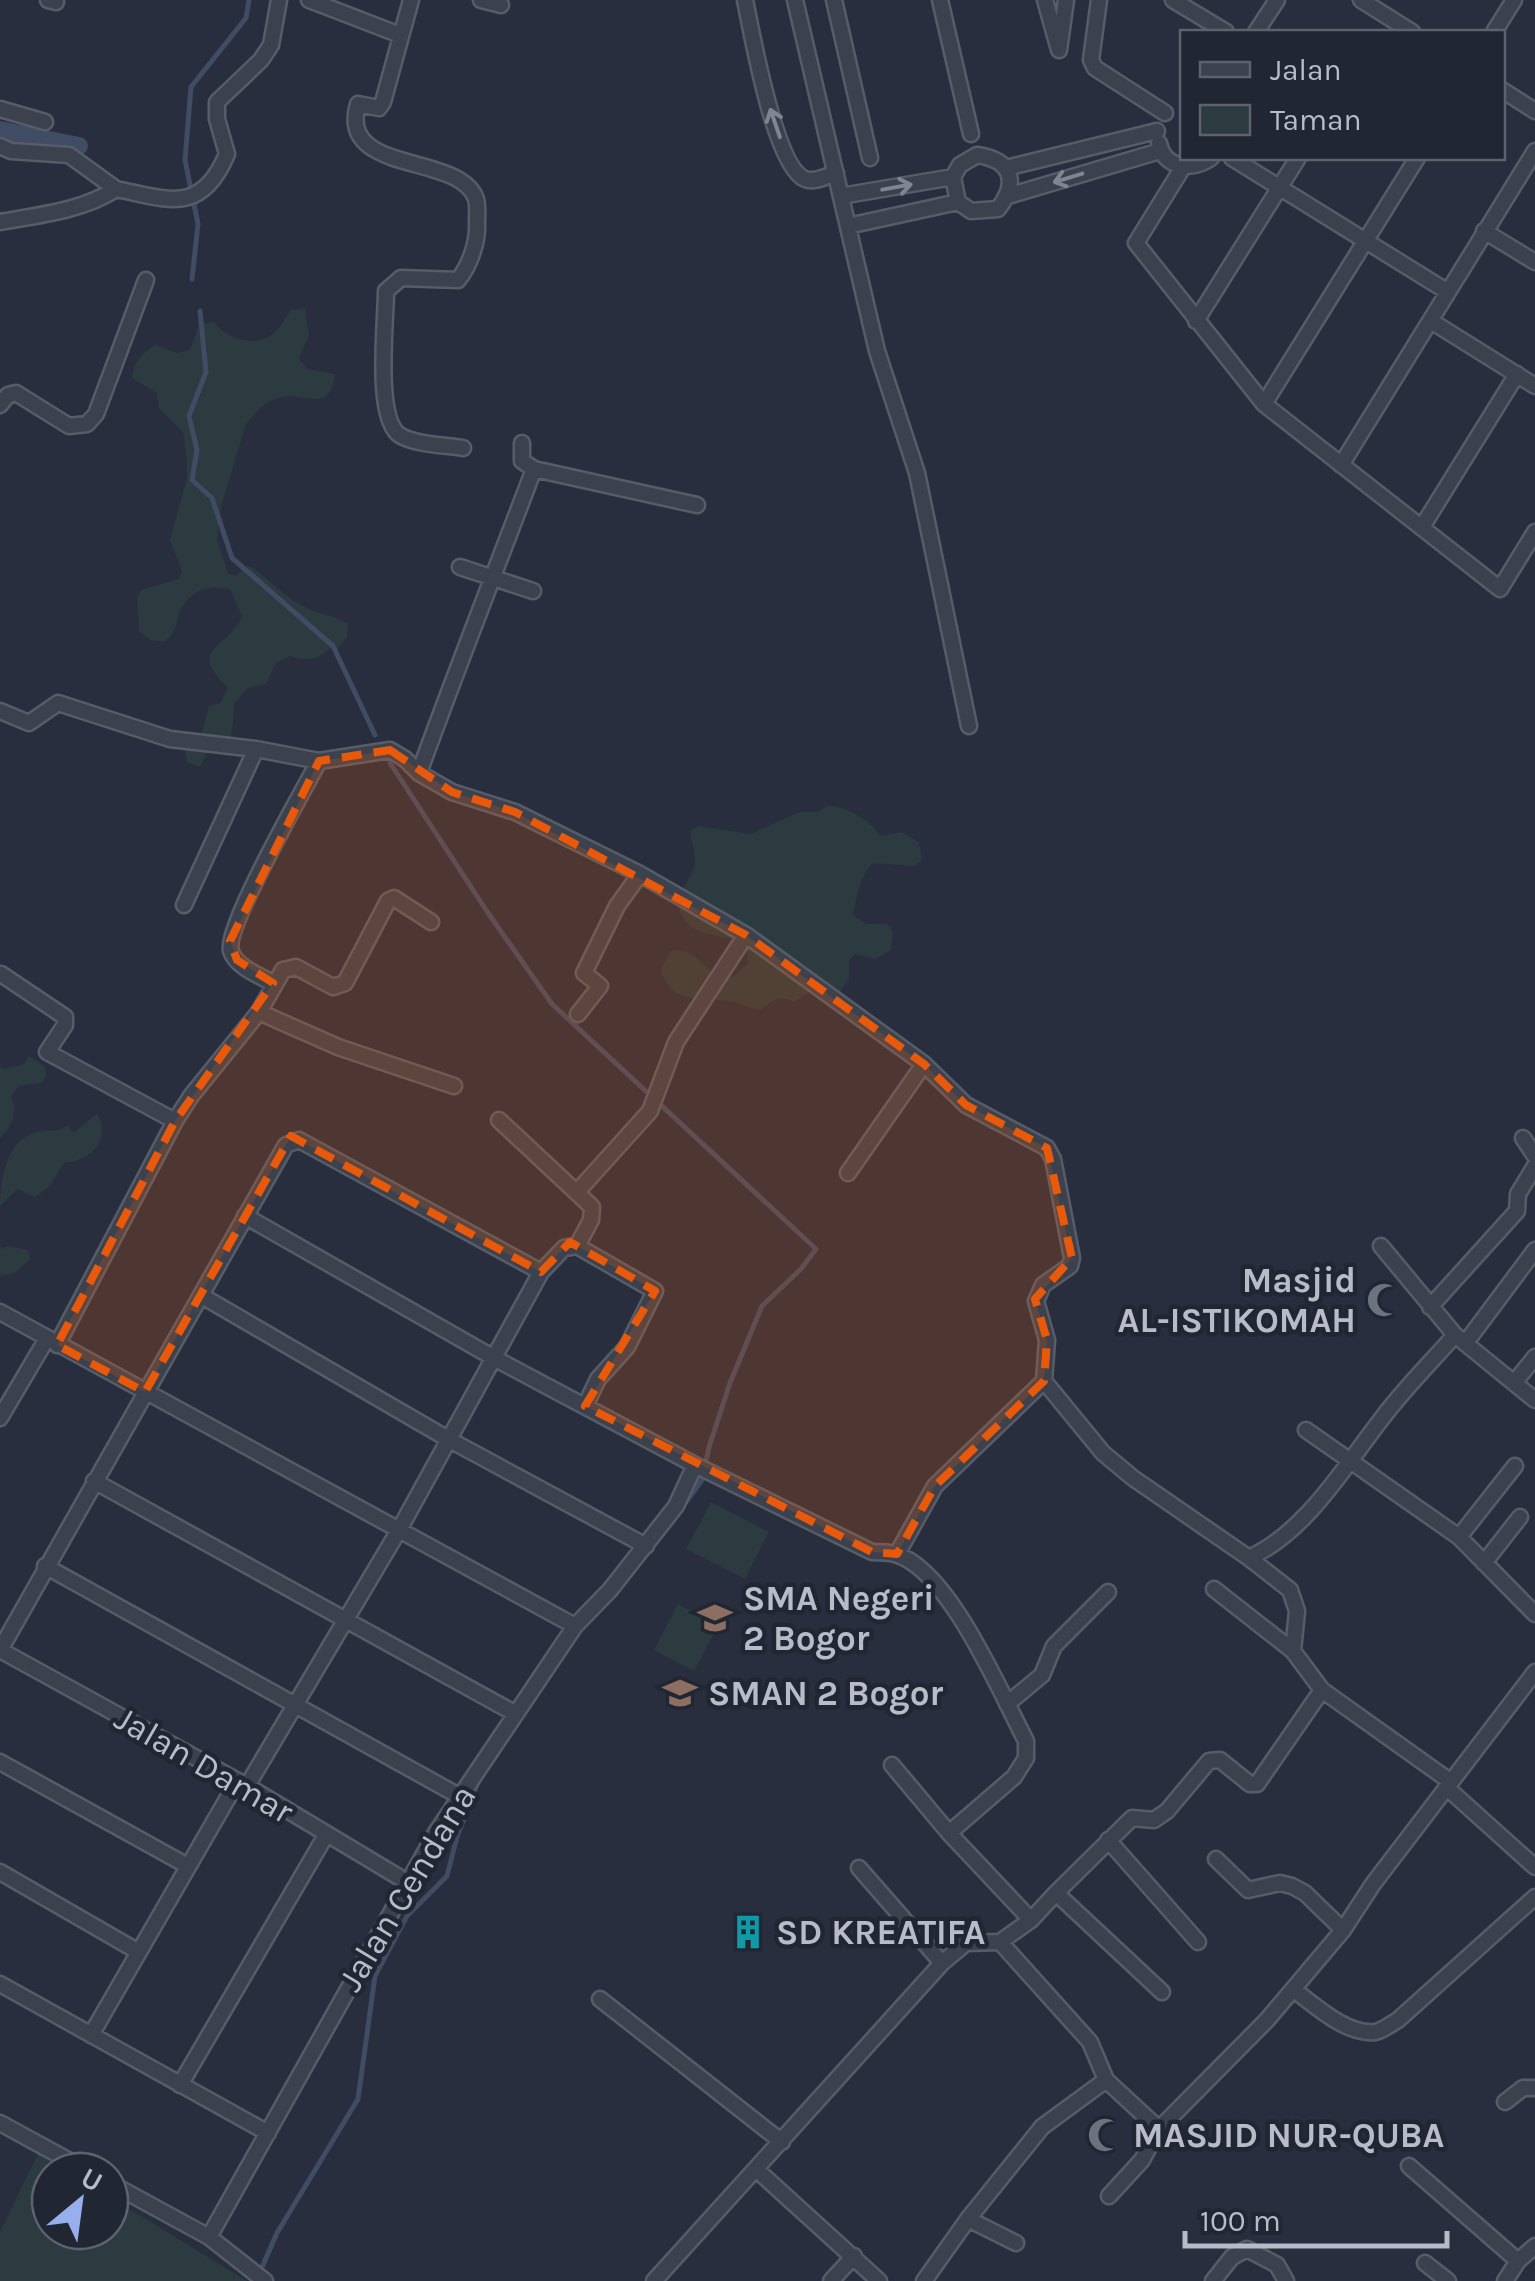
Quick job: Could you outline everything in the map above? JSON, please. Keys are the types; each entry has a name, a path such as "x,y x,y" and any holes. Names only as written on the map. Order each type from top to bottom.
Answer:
{"street":[{"path":"0,146 11,151 69,155 116,189 184,201 206,184 227,154 215,110 217,102 262,60 271,45 279,0"},
{"path":"309,0 400,35"},
{"path":"411,0 382,105 379,108 358,104 354,126 359,138 371,147 452,178 469,189 476,199 478,236 458,280 401,278 386,291 382,379 389,424 398,434 464,448"},
{"path":"481,0 502,6"},
{"path":"744,0 772,116 790,163 800,177 812,181 836,173"},
{"path":"795,0 877,351 916,473 970,726"},
{"path":"834,0 870,158"},
{"path":"940,0 971,134"},
{"path":"1045,0 1058,50 1066,0"},
{"path":"1098,0 1090,60 1095,68 1165,114"},
{"path":"1173,0 1223,30"},
{"path":"1257,30 1277,0"},
{"path":"1495,30 1514,0"},
{"path":"1365,1 1409,30"},
{"path":"1379,30 1388,17"},
{"path":"1505,92 1535,111"},
{"path":"1180,107 1165,114 1157,131 1160,151 1170,162 1183,167 1208,160"},
{"path":"0,109 44,122"},
{"path":"1006,168 1157,131"},
{"path":"1008,196 1160,151"},
{"path":"1342,465 1535,151"},
{"path":"977,155 993,157 1006,168 1011,182 1008,196 998,209 982,213 964,209 958,202 953,177 960,166 977,155"},
{"path":"1235,160 1448,292"},
{"path":"1196,321 1297,160"},
{"path":"1264,404 1417,160"},
{"path":"1183,167 1136,243 1264,404 1500,589 1535,532"},
{"path":"841,196 953,177"},
{"path":"0,222 63,211 99,200 116,189"},
{"path":"848,226 958,202"},
{"path":"1484,231 1535,262"},
{"path":"0,405 16,393 69,426 86,424 96,414 146,280"},
{"path":"1430,321 1535,386"},
{"path":"1422,527 1517,374"},
{"path":"522,444 522,461 534,470 697,505"},
{"path":"419,774 456,680 464,645 478,620 534,470"},
{"path":"460,567 533,591"},
{"path":"0,712 28,724 58,703 170,740 256,749 319,761 390,750 419,774 452,792 516,812 640,874 746,935 924,1064 957,1100 1047,1148 1053,1159 1072,1258 1070,1266 1042,1285 1036,1301 1047,1340 1044,1381 934,1486 897,1554"},
{"path":"184,905 256,749"},
{"path":"273,983 237,960 230,952 230,941 319,761"},
{"path":"578,1014 600,985 584,973 617,906 640,874"},
{"path":"0,1418 51,1342 175,1121 259,1012 283,970 296,967 333,988 345,983 388,901 394,898 431,922"},
{"path":"576,1192 650,1110 676,1042 746,935"},
{"path":"1,974 65,1017 65,1025 48,1052 175,1121"},
{"path":"259,1012 338,1047 454,1086"},
{"path":"848,1172 924,1064"},
{"path":"499,1120 592,1207 577,1246"},
{"path":"1522,1138 1535,1156"},
{"path":"0,1650 286,1145 299,1140 541,1272"},
{"path":"1430,1306 1517,1210 1518,1194 1535,1166"},
{"path":"245,1216 494,1358 698,1466 872,1552 897,1554 934,1580 952,1602 1026,1741 1026,1758 1014,1777 949,1833"},
{"path":"91,2035 186,1866 297,1704 399,1530 541,1272 564,1248 577,1246 654,1291 628,1347 598,1380 585,1406"},
{"path":"1380,1246 1461,1338 1535,1400"},
{"path":"1249,1558 1269,1548 1295,1526 1352,1461 1384,1416 1461,1338 1535,1250"},
{"path":"202,1296 448,1439 646,1546"},
{"path":"0,1312 575,1626"},
{"path":"1514,1383 1535,1357"},
{"path":"1044,1381 1103,1453 1290,1590 1297,1611 1293,1651"},
{"path":"1306,1430 1460,1538 1535,1614"},
{"name":"Jalan Cendana","path":"209,2237 406,1882 459,1796 575,1626 646,1546 676,1506 698,1466"},
{"path":"1460,1538 1515,1466"},
{"path":"94,1482 516,1714"},
{"path":"1484,1563 1520,1517"},
{"path":"46,1566 459,1796"},
{"path":"1214,1589 1293,1651 1322,1690 1448,1784 1535,1867"},
{"path":"1007,1704 1042,1675 1054,1646 1108,1592"},
{"name":"Jalan Damar","path":"0,1650 242,1784 406,1882"},
{"path":"1109,2196 1142,2160 1159,2129 1294,1990 1343,1930 1535,1672"},
{"path":"654,2281 942,1963 966,1943 1000,1942 1031,1920 1132,1818 1154,1820 1167,1811 1208,1761 1220,1760 1250,1784 1257,1784 1322,1690"},
{"path":"0,1762 186,1866"},
{"path":"892,1765 1031,1920"},
{"path":"180,2086 326,1835"},
{"path":"1108,1840 1198,1942"},
{"path":"1216,1859 1248,1890 1280,1882 1305,1893 1343,1930"},
{"path":"859,1868 942,1963"},
{"path":"0,1872 137,1951"},
{"path":"1056,1893 1162,1992"},
{"path":"1294,1990 1342,2022 1377,2032 1434,1990 1535,1897"},
{"path":"1000,1942 1090,2042 1106,2080 1159,2129"},
{"path":"1,1986 268,2134"},
{"path":"600,1999 782,2142"},
{"path":"924,2281 1042,2127 1106,2080"},
{"path":"1505,2102 1523,2088 1535,2088"},
{"path":"0,2123 51,2151"},
{"path":"1410,2166 1518,2261"},
{"path":"758,2170 879,2281"},
{"path":"130,2194 209,2237 265,2281"},
{"path":"968,2220 1016,2244"},
{"path":"1505,2281 1518,2261 1535,2246"},
{"path":"1213,2281 1232,2257 1246,2249 1277,2265 1286,2281"},
{"path":"830,2281 854,2256"},
{"path":"1425,2263 1448,2281"}],"highlighted area":[{"path":"390,750 452,792 515,812 746,935 924,1064 966,1105 1047,1148 1072,1258 1035,1299 1047,1340 1044,1381 935,1486 897,1554 872,1552 585,1406 655,1291 570,1242 541,1272 291,1136 145,1392 57,1345 175,1121 273,983 237,960 230,941 319,761"}],"green space":[{"path":"305,308 309,335 299,358 307,369 335,374 332,387 322,398 288,396 273,400 246,424 221,507 217,540 228,573 235,576 247,566 253,568 303,606 348,624 347,637 337,649 330,648 316,657 290,656 276,663 266,684 248,688 234,704 232,730 225,748 221,754 208,751 200,767 187,762 182,732 201,735 209,706 220,703 228,688 210,665 210,656 242,617 231,590 210,588 186,601 173,633 164,642 150,640 139,631 137,598 141,590 179,579 182,571 170,540 187,478 187,460 183,432 159,408 157,393 132,378 134,367 155,345 177,353 190,350 199,325 214,322 232,337 256,341 274,333 291,310"},
{"path":"827,806 857,815 880,836 901,832 919,842 922,860 915,866 873,863 858,893 853,913 868,924 887,923 893,932 891,950 875,959 855,954 849,961 849,979 838,995 819,986 794,1002 780,999 760,1010 733,1002 688,997 672,989 661,970 670,951 689,953 713,972 733,977 748,963 741,945 695,929 681,914 679,898 695,863 690,831 699,826 751,834 799,812 818,812"},
{"path":"29,1056 44,1066 46,1075 42,1083 23,1085 13,1093 13,1120 0,1138 0,1066 4,1069 24,1064"},
{"path":"97,1114 102,1133 90,1154 64,1163 50,1186 35,1197 17,1189 0,1206 7,1162 19,1143 27,1136 68,1125 73,1133"},
{"path":"9,1246 28,1250 30,1260 14,1273 0,1276 0,1249"},
{"path":"711,1502 769,1532 745,1579 686,1549"},
{"path":"678,1604 718,1626 694,1671 654,1650"},
{"path":"30,2170 30,2251 130,2251 130,2209 247,2281 0,2281 0,2232"}],"waterway":[{"path":"192,279 198,224 185,160 191,87 246,18 249,0"},
{"path":"0,130 79,146"},
{"path":"200,311 206,372 189,416 197,450 192,480 212,498 232,558 333,646 375,735"},
{"path":"390,763 552,1004 816,1249 762,1306 730,1383 702,1480 681,1509"},
{"path":"259,2274 277,2233 358,2099 375,1976 407,1916 447,1876 478,1782"}],"place":[{"name":"Masjid AL-ISTIKOMAH","path":"1384,1300"},
{"name":"SMA Negeri 2 Bogor","path":"715,1618"},
{"name":"SMAN 2 Bogor","path":"680,1693"},
{"name":"SD KREATIFA","path":"748,1932"},
{"name":"MASJID NUR-QUBA","path":"1105,2135"}]}
